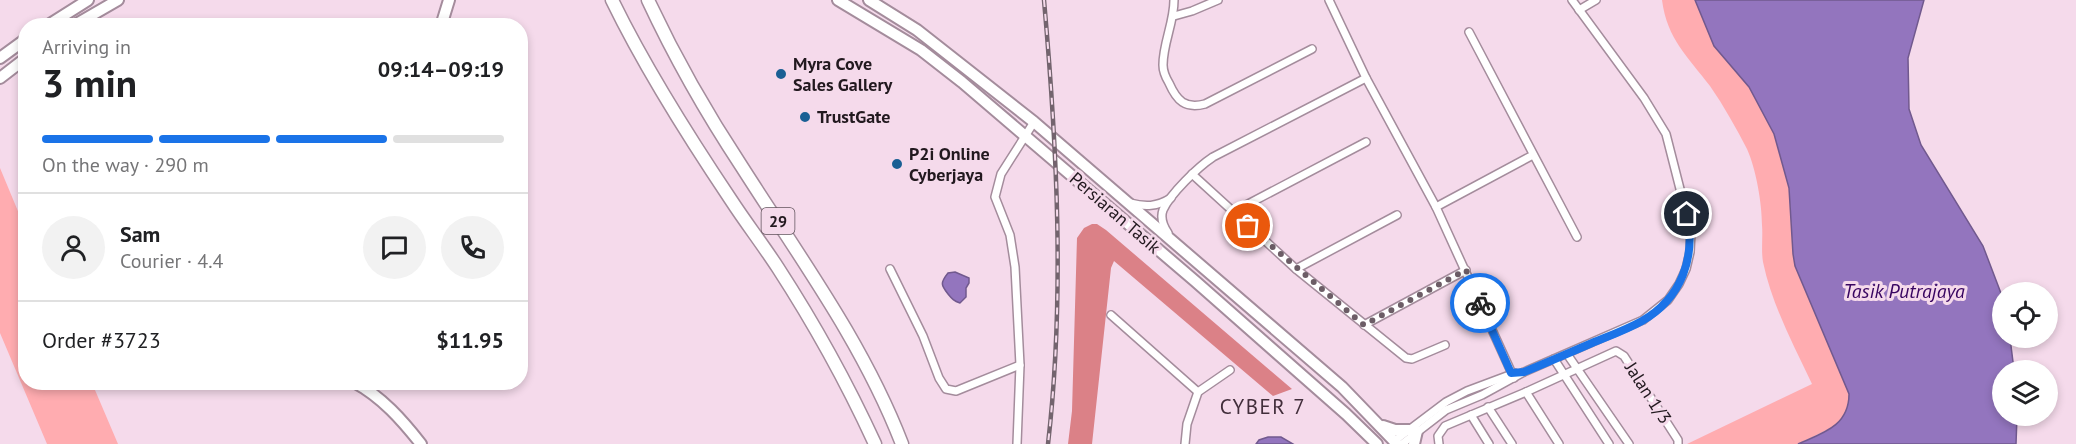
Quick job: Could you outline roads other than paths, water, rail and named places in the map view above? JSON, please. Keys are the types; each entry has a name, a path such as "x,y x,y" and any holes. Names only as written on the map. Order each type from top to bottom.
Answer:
{"highway":[{"name":"29","path":"612,0 689,137 777,266 820,334 875,444"},
{"name":"29","path":"648,0 700,99 742,168 839,316 872,375 902,444"}],"main road":[{"path":"59,18 88,0"},
{"path":"87,18 118,0"},
{"path":"443,18 449,0"},
{"name":"Persiaran Tasik","path":"838,0 921,50 1195,281 1377,444"},
{"name":"Persiaran Tasik","path":"869,0 917,30 1034,122 1342,387 1396,443"},
{"path":"0,58 18,45"},
{"path":"0,78 18,64"},
{"path":"366,390 401,419 421,444"},
{"path":"1380,425 1395,430 1413,430 1414,444"}],"street":[{"path":"1174,0 1174,16 1163,69 1178,100 1196,106 1205,104 1312,49"},
{"path":"1174,16 1218,0"},
{"path":"1329,0 1366,78 1436,207 1513,376"},
{"path":"1396,443 1467,391 1491,381 1524,372 1626,329 1655,312 1668,300 1679,284 1690,252 1691,232 1666,134 1644,98 1572,0"},
{"path":"1579,10 1596,0"},
{"path":"1469,32 1577,237"},
{"path":"1174,243 1164,227 1162,212 1192,174 1213,157 1366,78"},
{"path":"1017,444 1020,365 1015,267 1010,235 995,197 1001,174 1034,122"},
{"path":"1233,212 1366,142"},
{"path":"1436,207 1533,155"},
{"path":"1192,174 1296,269 1406,358 1412,358 1445,345"},
{"path":"1125,202 1144,207 1155,205 1174,196"},
{"path":"1296,269 1397,215"},
{"path":"890,269 946,389 956,391 1020,365"},
{"path":"1364,325 1466,270"},
{"path":"1111,315 1198,392"},
{"name":"Jalan 1/3","path":"1578,369 1612,352 1622,353 1678,440 1678,444"},
{"path":"1567,354 1629,444"},
{"path":"1554,359 1609,444"},
{"path":"1439,444 1438,436 1442,429 1578,369"},
{"path":"1185,444 1187,424 1198,392 1230,370"},
{"path":"1435,413 1495,389 1513,376"},
{"path":"1491,381 1495,389"},
{"path":"1526,392 1560,444"},
{"path":"1488,407 1512,444"},
{"path":"1471,415 1489,444"}],"water":[{"name":"Tasik Putrajaya","path":"1695,0 1924,0 1908,58 1909,109 1921,145 1983,246 1997,282 1992,282 1992,348 2011,348 2013,360 1992,360 1992,426 2017,426 2016,444 1798,444 1833,427 1845,414 1849,394 1795,266 1789,188 1774,134 1749,87 1714,46"},
{"path":"955,272 969,278 966,297 960,303 951,297 942,284 948,273"},
{"path":"1281,437 1293,444 1256,444 1259,440"}],"railway":[{"path":"1044,0 1055,166 1058,277 1048,444"}],"place":[{"name":"Myra Cove Sales Gallery","path":"781,74"},
{"name":"TrustGate","path":"805,117"},
{"name":"P2i Online Cyberjaya","path":"897,164"}],"district":[{"name":"CYBER 7","path":"1263,407"}]}
